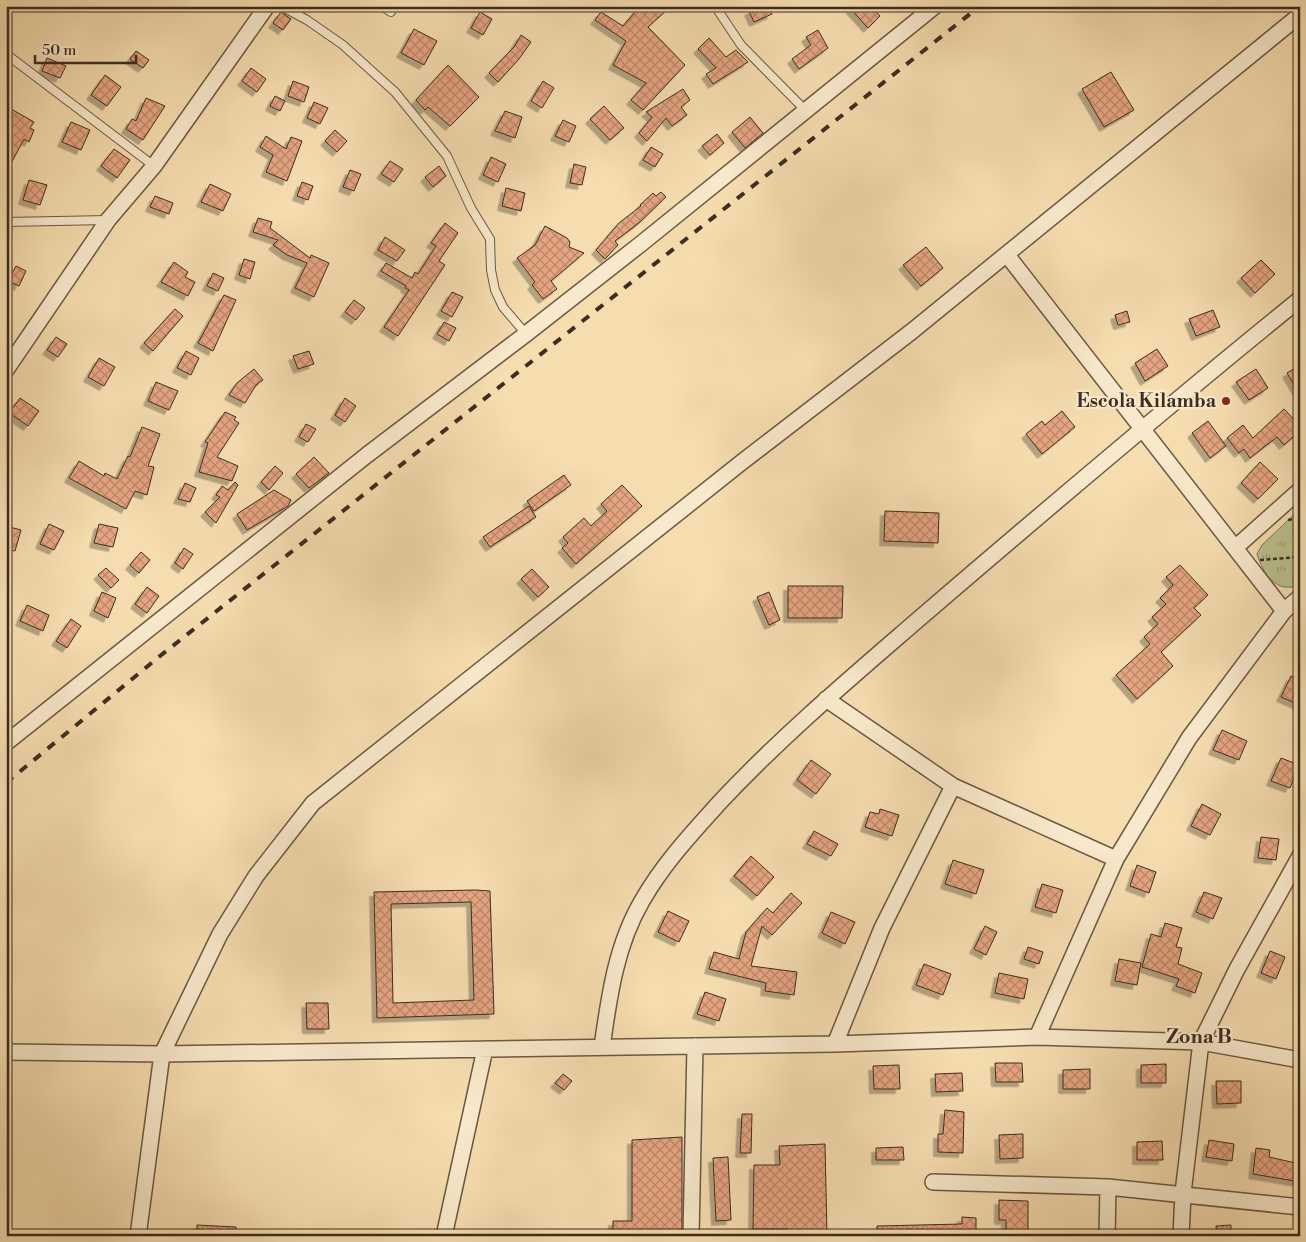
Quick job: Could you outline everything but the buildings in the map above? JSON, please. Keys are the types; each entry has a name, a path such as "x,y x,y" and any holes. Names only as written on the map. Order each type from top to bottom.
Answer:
{"street":[{"path":"6,370 108,220 154,166 267,6"},
{"path":"6,743 366,455 526,334 935,6"},
{"path":"138,1236 162,1054 220,934 256,876 313,803 1007,255 1300,15"},
{"path":"1007,255 1284,612"},
{"path":"602,1047 612,982 624,943 641,902 678,848 749,771 826,699 1141,427 1300,299"},
{"path":"1235,548 1300,490"},
{"path":"1037,1037 1116,859 1189,738 1284,612 1300,597"},
{"path":"826,699 953,786 1116,859"},
{"path":"835,1044 882,928 953,786"},
{"path":"1181,1236 1183,1193 1202,1042 1237,969 1300,856"},
{"path":"6,1052 162,1054 835,1044 1037,1037 1202,1042 1300,1060"},
{"path":"691,1236 695,1046"},
{"path":"444,1236 485,1049"},
{"path":"932,1182 1108,1187 1183,1193 1300,1207"},
{"path":"1107,1236 1108,1187"}],"lane":[{"path":"280,6 307,20 356,56 395,92 447,156 471,208 490,239 491,270 495,290 503,307 526,334"},
{"path":"382,6 391,12 392,6"},
{"path":"715,6 741,45 805,110"},
{"path":"6,54 154,166"},
{"path":"6,222 108,220"}],"path":[{"path":"1288,520 1300,518"},
{"path":"1259,560 1300,557"}],"green space":[{"path":"1300,509 1300,585 1284,587 1272,581 1267,575 1257,554 1262,545"}],"railway":[{"path":"6,783 160,656 980,6"}],"place":[{"name":"Escola Kilamba","path":"1226,401"}],"district":[{"name":"Zona B","path":"1199,1037"}]}
